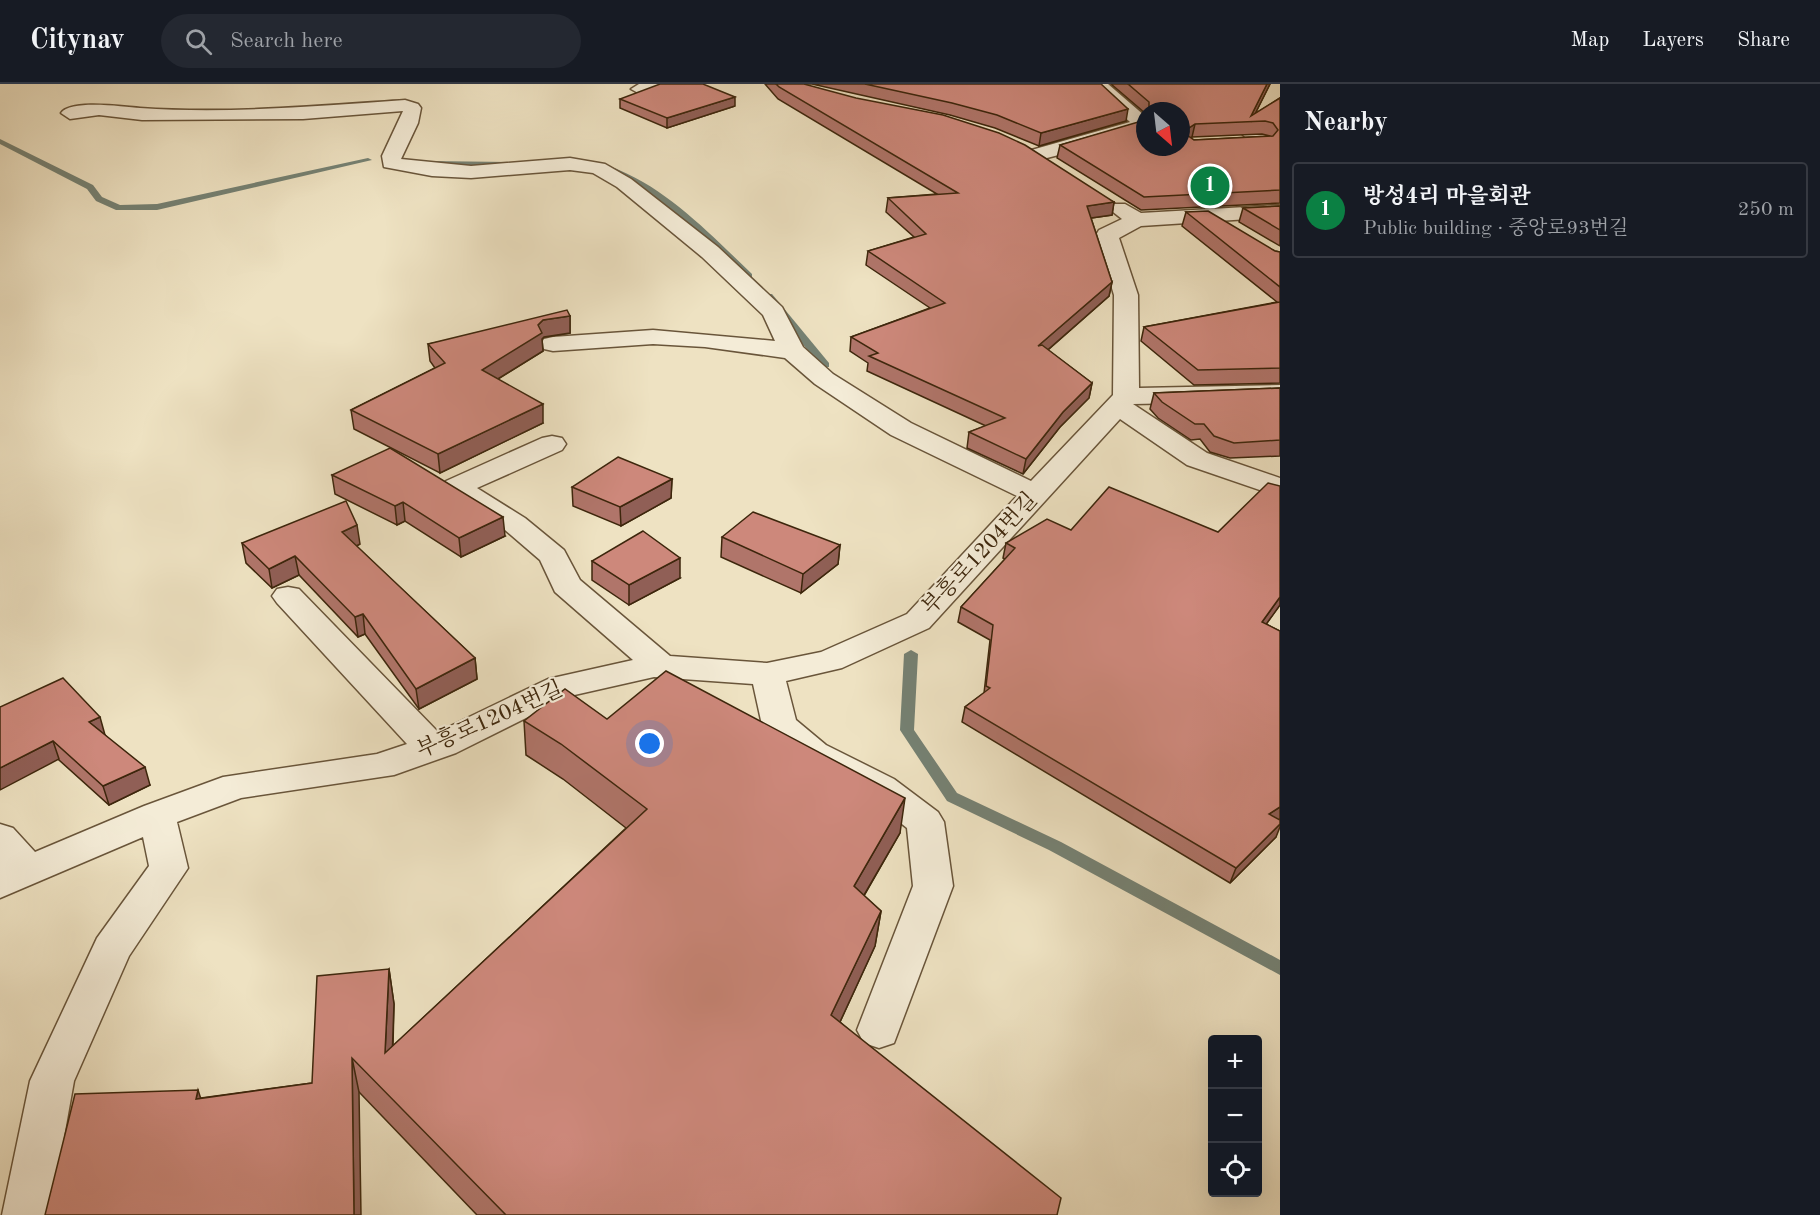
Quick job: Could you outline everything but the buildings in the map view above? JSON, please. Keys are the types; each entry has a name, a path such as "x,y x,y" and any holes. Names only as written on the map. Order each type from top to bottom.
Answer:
{"street":[{"path":"640,89 663,84"},
{"path":"1052,166 1028,151 1100,140 1143,124 1098,84"},
{"path":"70,113 99,110 142,114 303,113 405,105 412,108 412,119 391,154 391,164 432,170 471,172 570,164 598,168 624,183 726,267 774,312 792,351 824,379 901,429 1035,494"},
{"path":"1250,138 1280,159"},
{"path":"1097,195 1137,220"},
{"path":"1121,401 1126,295 1107,235 1137,220 1280,212"},
{"path":"1211,216 1241,234"},
{"path":"553,344 653,337 705,340 792,351"},
{"path":"1121,401 1280,393"},
{"path":"1121,401 1197,459 1280,488"},
{"name":"부흥로1204번길","path":"14,877 157,815 236,786 381,766 432,748 560,687 661,666 767,674 830,661 918,621 1121,401"},
{"path":"552,444 456,487 515,524 553,556 566,585 661,666"},
{"path":"288,596 432,748"},
{"path":"767,674 780,725 813,754 881,788 925,822 933,886 879,1030"},
{"path":"26,1215 51,1081 112,948 169,868 157,815"},
{"path":"0,838 14,877"}],"waterway":[{"path":"0,141 90,187 99,199 119,208 157,207 368,160"},
{"path":"430,163 513,164"},
{"path":"600,165 622,174 662,198 749,276"},
{"path":"769,296 825,365"},
{"path":"911,654 907,730 952,797 1055,846 1280,968"}],"place":[{"name":"방성4리 마을회관","path":"1210,186"}]}
